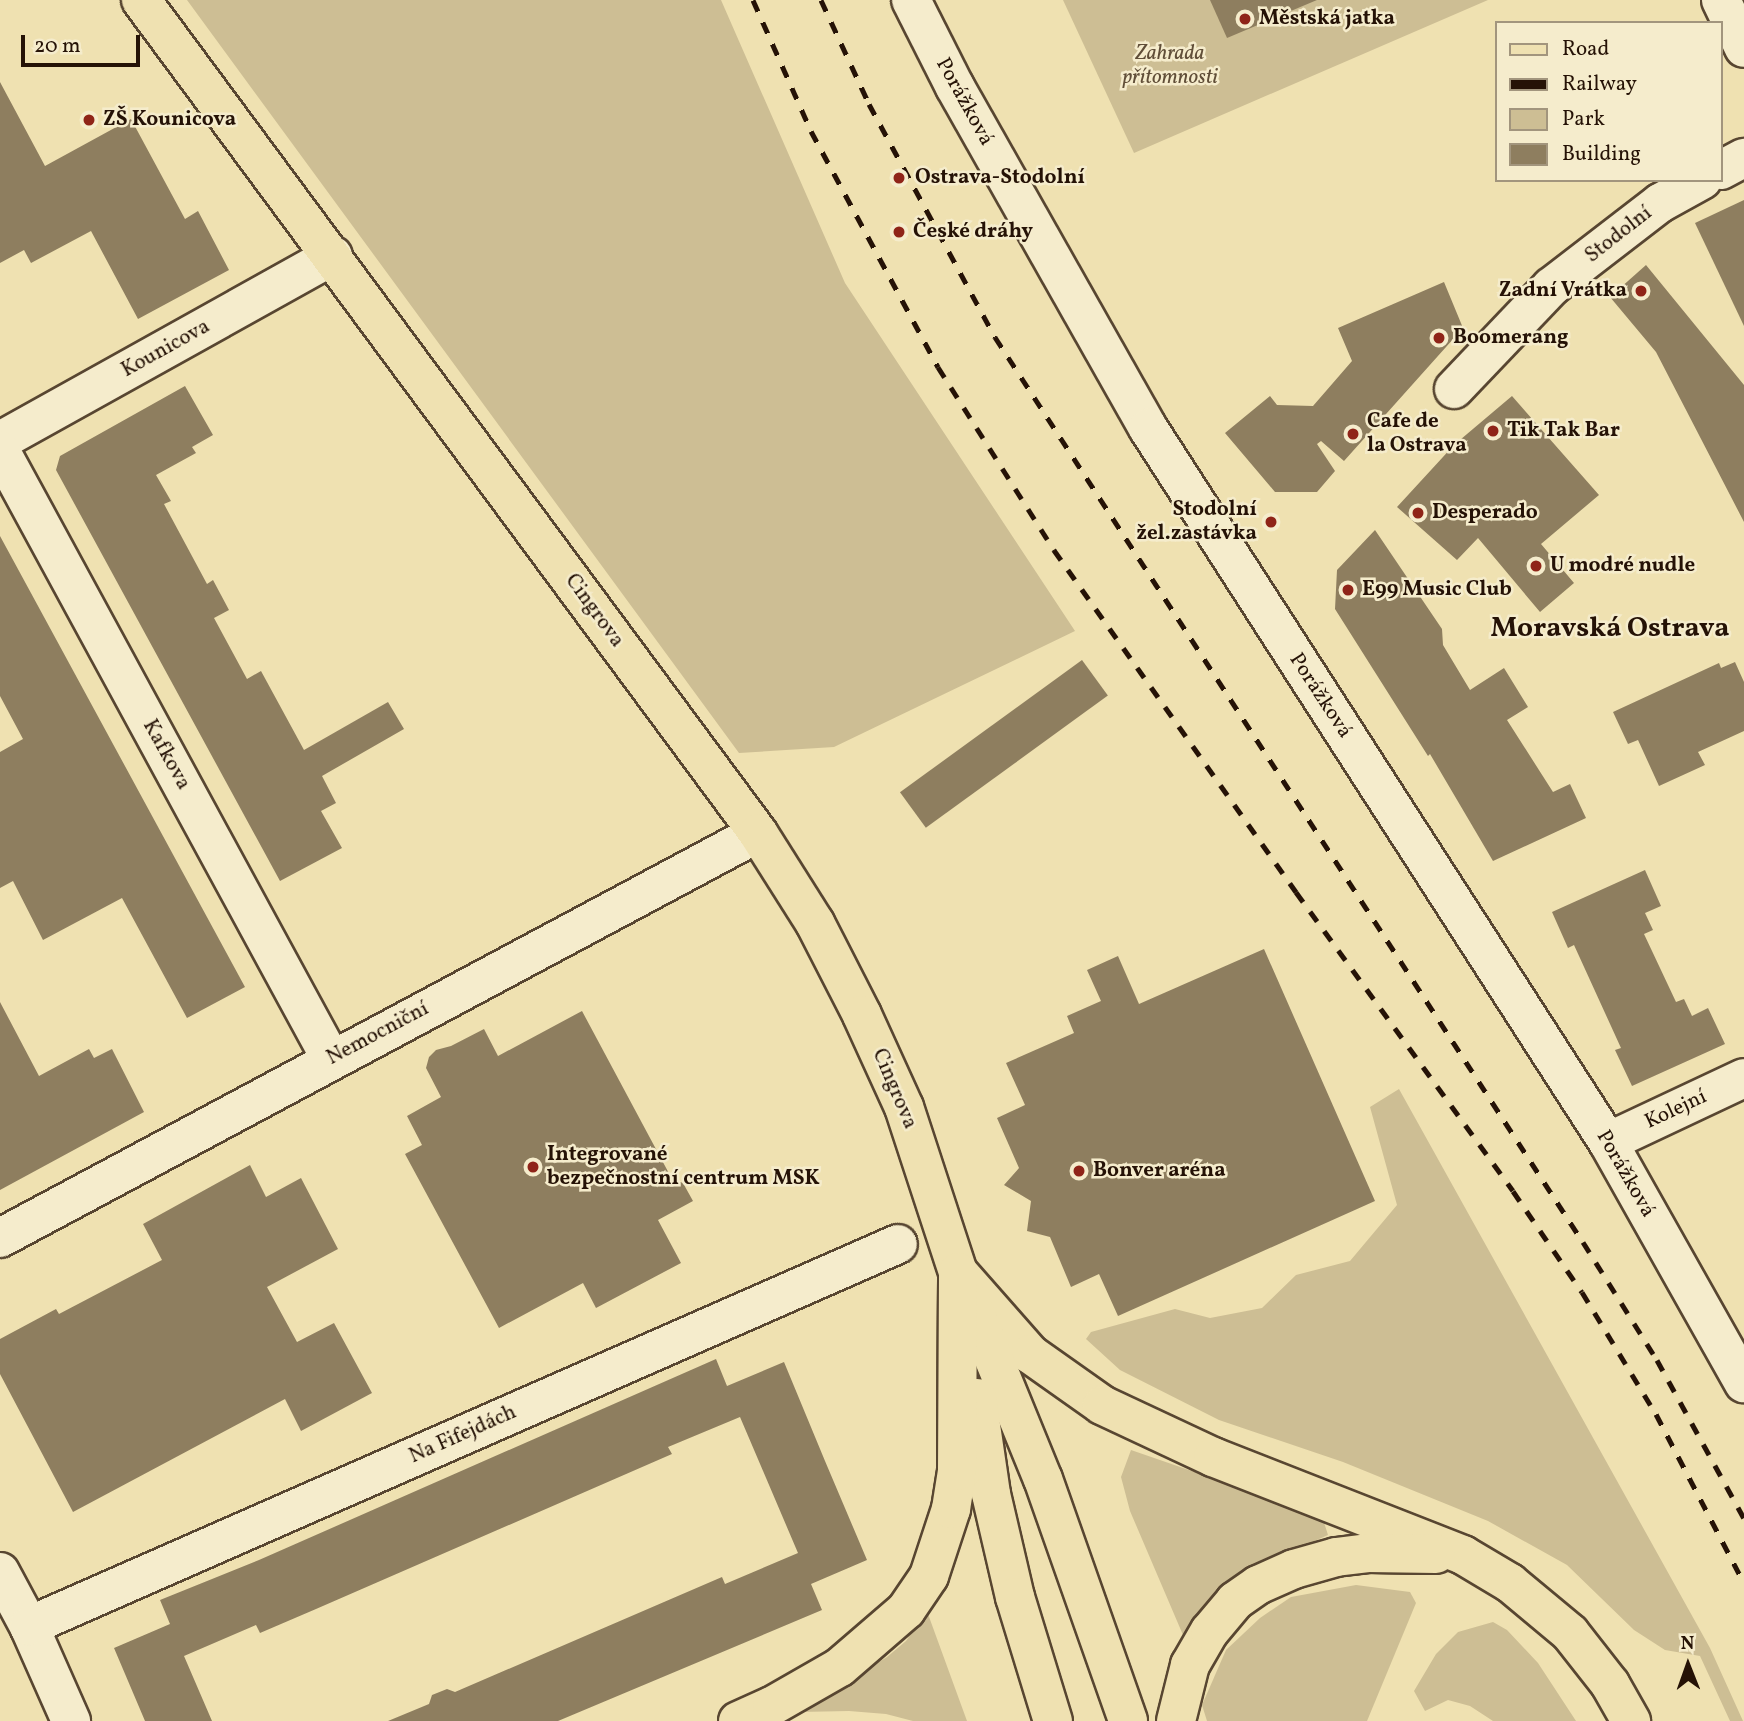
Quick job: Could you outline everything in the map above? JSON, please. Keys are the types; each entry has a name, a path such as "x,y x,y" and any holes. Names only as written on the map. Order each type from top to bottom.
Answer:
{"main road":[{"name":"Cingrova","path":"141,0 758,833 815,923 862,1015 904,1107 958,1272"},
{"path":"958,1272 1030,1354 1102,1405 1213,1457 1463,1555 1530,1597 1570,1633 1594,1663 1631,1721"},
{"path":"958,1272 1043,1479 1128,1721"},
{"path":"958,1272 991,1494 1015,1597 1047,1705"},
{"path":"738,1721 772,1706 840,1667 900,1617 929,1576 951,1509 957,1471 958,1272"},
{"path":"1176,1721 1191,1665 1210,1631 1235,1601 1258,1585 1294,1569 1336,1557 1387,1553 1463,1555"}],"street":[{"name":"Porážková","path":"911,0 955,87 1149,428 1732,1335 1744,1383"},
{"path":"1721,0 1744,48"},
{"path":"1723,169 1744,158"},
{"name":"Stodolní","path":"1454,389 1551,287 1660,203 1698,182"},
{"name":"Kounicova","path":"0,441 333,256"},
{"name":"Kafkova","path":"0,450 331,1059"},
{"name":"Nemocniční","path":"0,1238 758,833"},
{"name":"Kolejní","path":"1608,1142 1744,1079"},
{"name":"Na Fifejdách","path":"29,1626 898,1244"},
{"path":"0,1572 29,1626 71,1721"}],"green space":[{"path":"187,0 721,0 845,283 1075,631 834,747 739,753"},
{"name":"Zahrada přítomnosti","path":"1063,0 1488,0 1134,153"},
{"path":"1399,1089 1710,1648 1743,1721 1730,1721 1700,1656 1665,1650 1634,1630 1567,1565 1488,1521 1343,1462 1219,1420 1120,1370 1086,1339 1091,1332 1175,1309 1210,1318 1262,1308 1296,1275 1350,1261 1397,1205 1370,1107"},
{"path":"1131,1450 1322,1516 1328,1535 1228,1580 1183,1635 1130,1511 1121,1477"},
{"path":"1356,1585 1410,1592 1416,1603 1367,1721 1207,1721 1202,1705 1226,1650 1260,1618 1291,1597"},
{"path":"928,1614 967,1721 913,1721 886,1714 849,1711 799,1712 887,1657 906,1641 924,1615"},
{"path":"1493,1622 1507,1630 1538,1663 1576,1721 1493,1721 1470,1706 1448,1700 1425,1711 1414,1691 1436,1654 1458,1632"}],"building":[{"name":"Městská jatka","path":"1210,0 1317,0 1227,38"},
{"path":"0,82 45,166 131,119 185,219 198,211 229,270 138,319 91,231 31,263 24,250 0,263"},
{"path":"1744,200 1744,326 1695,223"},
{"path":"1646,265 1744,385 1744,522 1656,352 1610,297"},
{"path":"1444,282 1463,328 1344,461 1321,441 1317,444 1335,471 1317,492 1275,492 1225,433 1270,396 1277,405 1313,406 1352,361 1338,328"},
{"path":"185,386 213,435 192,447 196,453 156,475 171,501 164,504 207,584 213,580 229,610 214,618 247,679 261,671 304,750 388,702 404,729 322,776 336,803 321,811 342,848 280,881 56,470 60,456"},
{"path":"1512,396 1599,495 1541,544 1574,583 1540,612 1478,538 1457,560 1397,507 1454,445"},
{"path":"1375,530 1442,629 1443,645 1470,690 1504,668 1528,707 1507,720 1553,792 1570,784 1586,818 1493,861 1430,754 1428,756 1335,609 1337,570"},
{"path":"0,536 245,987 187,1018 122,898 43,940 13,881 0,888 0,752 23,739 0,696"},
{"path":"1082,660 1108,696 926,828 900,792"},
{"path":"1735,662 1744,682 1744,731 1698,752 1705,765 1659,786 1638,740 1628,744 1613,712 1719,663 1721,668"},
{"path":"1645,870 1661,906 1645,913 1653,930 1644,934 1676,1002 1684,999 1692,1016 1708,1008 1725,1044 1632,1086 1615,1050 1621,1048 1574,945 1568,948 1552,912"},
{"path":"1264,949 1375,1201 1118,1316 1099,1274 1071,1287 1050,1237 1027,1231 1031,1201 1004,1185 1019,1168 997,1118 1025,1105 1006,1063 1074,1033 1067,1016 1101,1001 1087,970 1118,956 1139,1004"},
{"path":"0,1002 39,1076 89,1049 94,1058 112,1049 144,1112 0,1190"},
{"name":"Integrované bezpečnostní centrum MSK","path":"582,1011 672,1179 683,1183 693,1201 658,1220 681,1263 596,1308 583,1283 499,1328 405,1154 422,1145 407,1116 441,1097 426,1068 429,1057 436,1050 451,1046 484,1029 498,1056"},
{"path":"250,1165 266,1197 301,1178 338,1249 267,1287 297,1342 334,1323 372,1393 301,1431 285,1399 73,1512 0,1374 0,1339 56,1309 59,1314 162,1260 143,1224"},
{"path":"716,1359 727,1386 784,1362 867,1560 811,1584 822,1610 558,1721 388,1721 429,1704 432,1695 447,1689 455,1692 722,1577 725,1584 798,1553 740,1417 668,1447 672,1454 316,1609 260,1633 256,1625 184,1656 212,1721 145,1721 114,1648 170,1624 160,1600 259,1560"}],"railway":[{"path":"753,0 811,131 938,367 1054,550 1296,892 1513,1191 1582,1292 1656,1414 1744,1583"},
{"path":"821,0 869,104 995,337 1583,1242 1657,1360 1744,1518"}],"place":[{"name":"Městská jatka","path":"1245,19"},
{"name":"ZŠ Kounicova","path":"89,120"},
{"name":"Ostrava-Stodolní","path":"899,178"},
{"name":"České dráhy","path":"899,232"},
{"name":"Zadní Vrátka","path":"1641,291"},
{"name":"Boomerang","path":"1439,338"},
{"name":"Tik Tak Bar","path":"1493,431"},
{"name":"Cafe de la Ostrava","path":"1353,434"},
{"name":"Desperado","path":"1418,513"},
{"name":"Stodolní žel.zastávka","path":"1271,522"},
{"name":"U modré nudle","path":"1536,566"},
{"name":"E99 Music Club","path":"1348,590"},
{"name":"Integrované bezpečnostní centrum MSK","path":"533,1167"},
{"name":"Bonver aréna","path":"1079,1171"}],"district":[{"name":"Moravská Ostrava","path":"1610,629"}]}
